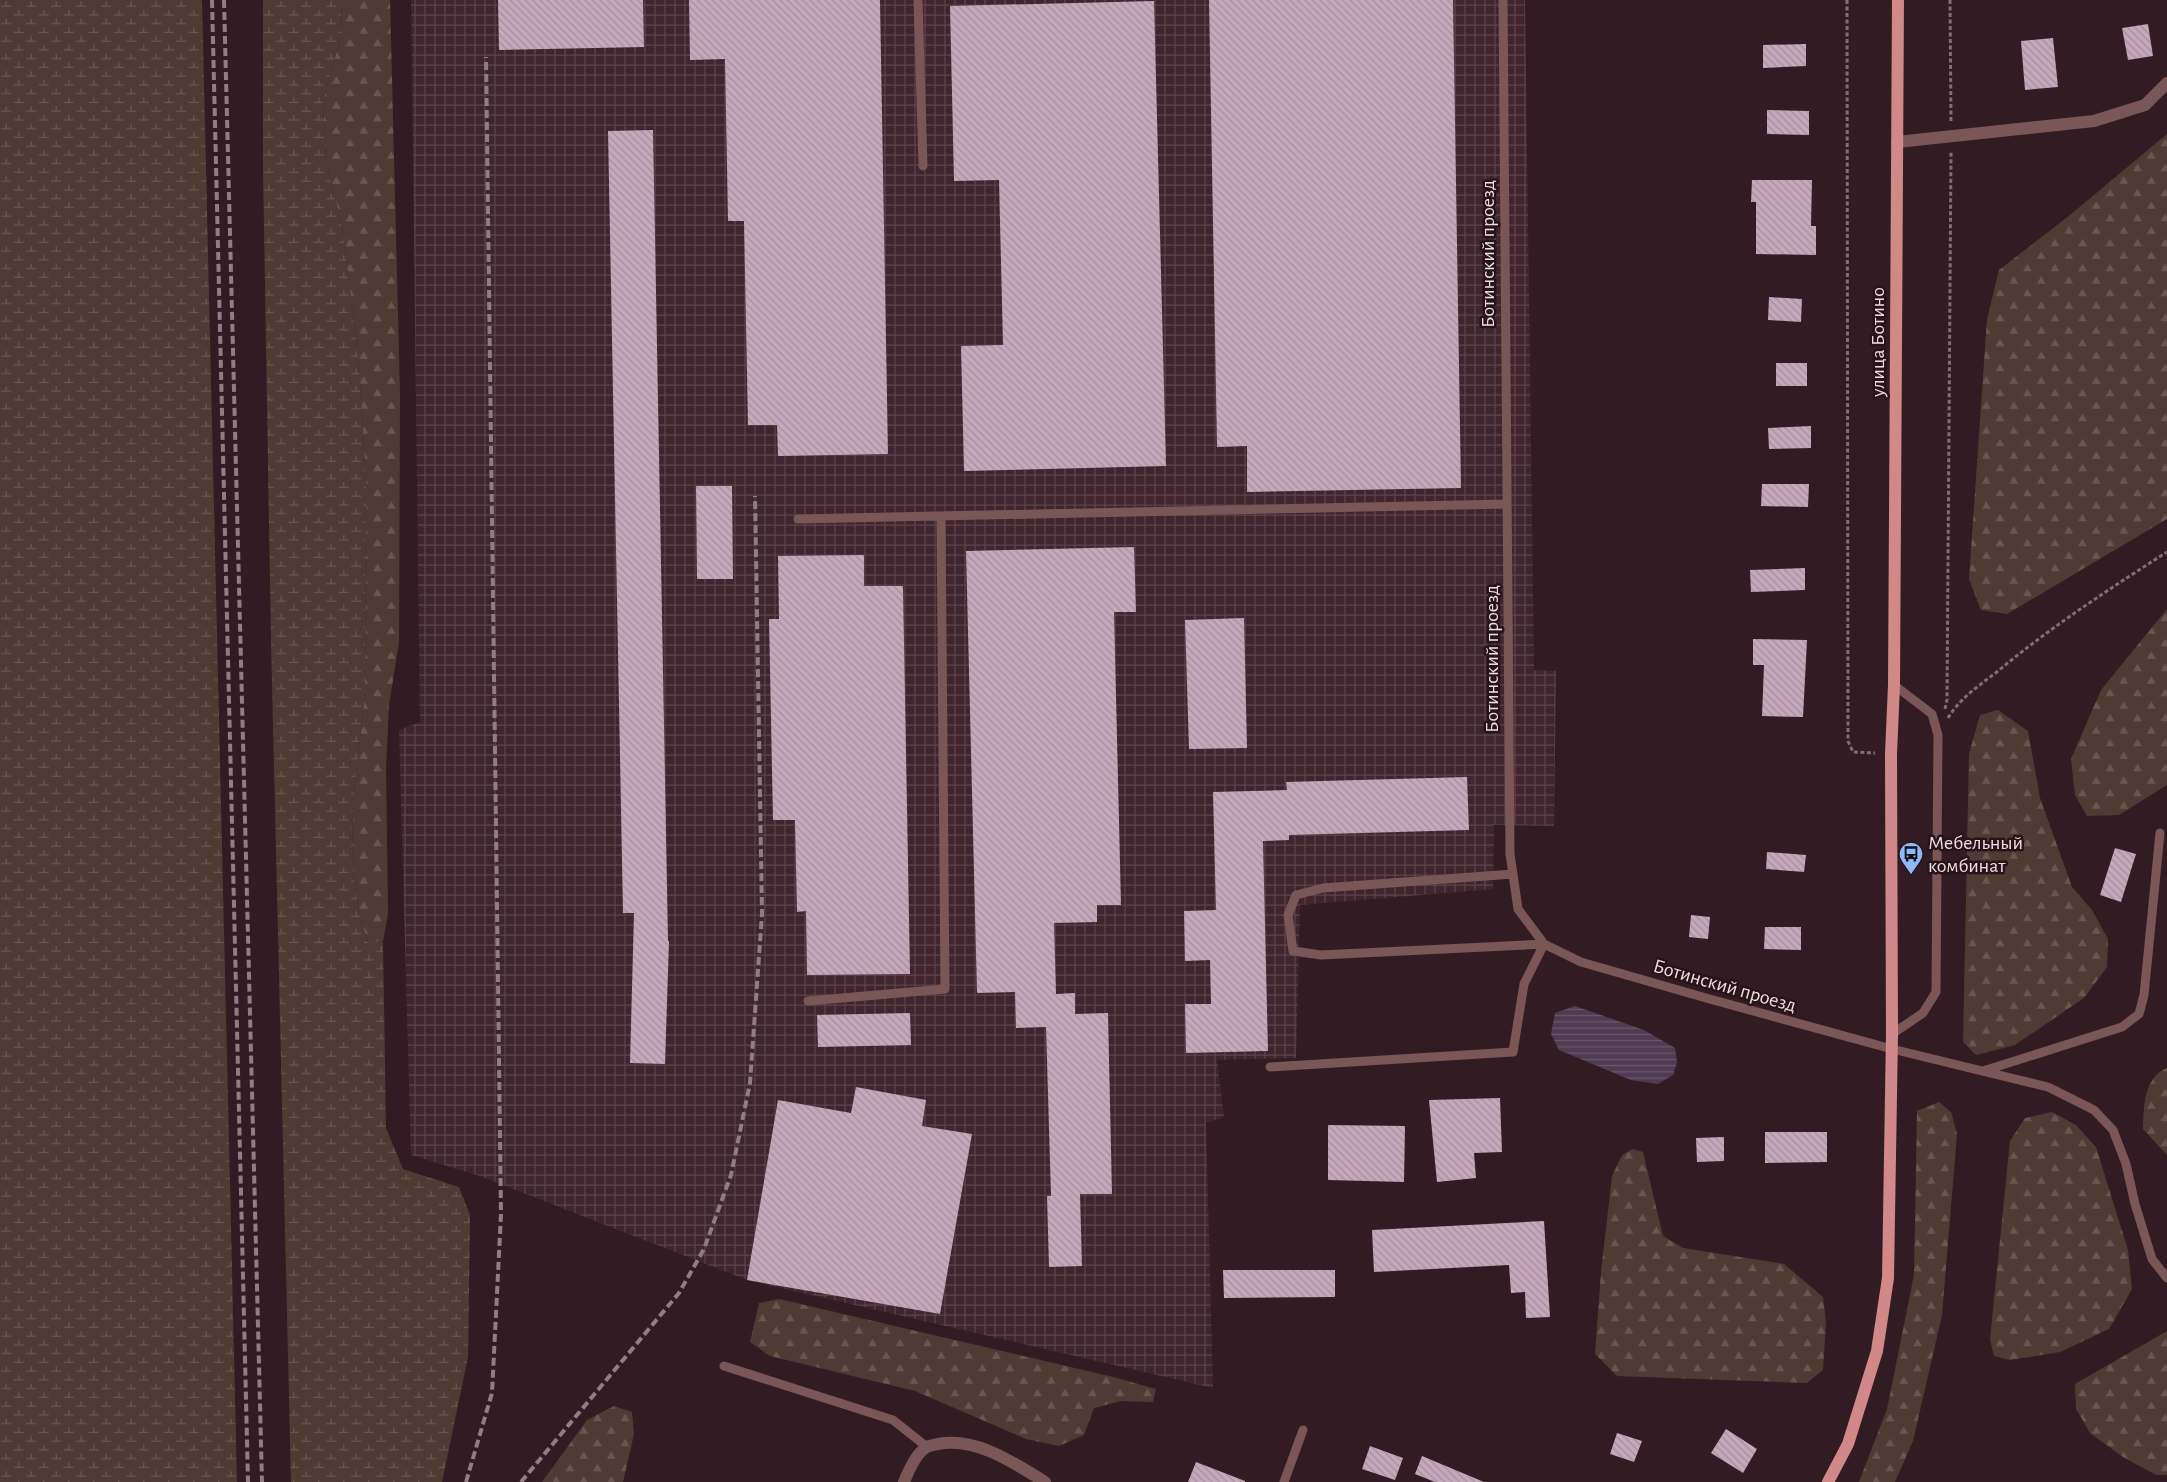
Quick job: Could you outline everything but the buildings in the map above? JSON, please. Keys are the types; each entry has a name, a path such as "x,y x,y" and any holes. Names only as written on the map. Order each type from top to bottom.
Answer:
{"main road":[{"name":"улица Ботино","path":"1828,1482 1848,1444 1878,1351 1888,1278 1892,1049 1891,754 1894,685 1898,0"}],"street":[{"path":"1897,142 2094,121 2145,105 2167,83"},
{"path":"904,1482 911,1466 927,1447 949,1442 971,1446 1009,1459 1046,1482"}],"lane":[{"path":"918,0 923,166"},
{"name":"Ботинский проезд","path":"1503,0 1510,854 1518,909 1544,944 1581,962 1892,1049 2048,1087 2094,1110 2114,1130 2126,1164 2135,1204 2152,1259 2167,1278"},
{"path":"798,519 1507,504"},
{"path":"808,1001 945,990 941,516"},
{"path":"1892,1034 1923,1013 1936,992 1938,735 1932,714 1894,685"},
{"path":"1983,1071 2122,1027 2139,1014 2144,995 2160,833"},
{"path":"1270,1067 1513,1052 1524,984 1544,944 1321,955 1293,951 1288,914 1296,895 1323,888 1513,874"},
{"path":"724,1366 893,1420 927,1447"},
{"path":"1284,1482 1304,1430"}],"path":[{"path":"1847,0 1848,742 1853,752 1891,754"},
{"path":"1938,735 1948,700 1950,0"},
{"path":"1938,735 1956,704 2019,653 2121,581 2167,552"}],"shaded area":[{"path":"411,0 1525,0 1534,670 1556,671 1554,826 1494,825 1493,889 1300,905 1296,1058 1217,1060 1224,1117 1206,1123 1213,1388 747,1280 480,1176 411,1155 399,730 420,722"},
{"path":"1575,1006 1644,1030 1675,1048 1677,1062 1673,1075 1658,1084 1631,1080 1559,1050 1551,1034 1555,1013"}],"green space":[{"path":"0,0 202,0 237,1482 0,1482"},
{"path":"263,0 341,0 342,32 323,101 326,160 342,227 359,364 366,485 365,691 353,802 352,866 359,913 368,943 383,941 386,1128 403,1169 459,1187 470,1215 468,1357 442,1482 291,1482 271,640 263,168"},
{"path":"341,0 390,0 400,393 399,642 389,705 386,767 388,914 383,941 368,943 359,913 352,866 353,802 365,691 366,485 359,364 342,227 326,160 323,101 342,32"},
{"path":"2167,134 2167,519 2007,614 1981,610 1969,579 1987,319 1999,270 2070,215"},
{"path":"2167,609 2167,785 2119,815 2087,816 2075,795 2071,759 2101,690"},
{"path":"1998,710 2028,731 2040,798 2072,887 2092,910 2108,939 2107,967 2084,998 2015,1045 1976,1055 1963,1042 1969,754 1980,715"},
{"path":"2167,1068 2167,1155 2143,1129 2146,1094 2149,1086 2159,1073"},
{"path":"1939,1102 1951,1112 1957,1134 1942,1315 1913,1441 1895,1482 1859,1482 1887,1409 1914,1275 1917,1111"},
{"path":"2052,1112 2076,1125 2096,1147 2128,1250 2132,1289 2109,1329 2060,1352 2010,1360 1994,1356 1990,1339 2010,1141 2025,1118"},
{"path":"1633,1149 1643,1152 1663,1236 1683,1248 1784,1264 1823,1297 1826,1323 1823,1370 1807,1383 1617,1376 1595,1354 1601,1272 1612,1176 1622,1155"},
{"path":"779,1299 1113,1377 1156,1389 1153,1402 1121,1401 1094,1408 1084,1435 1059,1446 1026,1439 915,1391 770,1356 750,1342 759,1303"},
{"path":"2167,1331 2167,1475 2156,1475 2123,1457 2090,1433 2076,1409 2075,1384"},
{"path":"614,1406 632,1412 634,1434 623,1482 542,1482 587,1420"}],"railway":[{"path":"212,0 248,1482"},
{"path":"224,0 262,1482"},
{"path":"466,1482 492,1393 501,1214 486,57"},
{"path":"521,1482 679,1293 704,1249 731,1175 750,1083 762,914 755,496"}],"place":[{"name":"Мебельный комбинат","path":"1911,875"}]}
